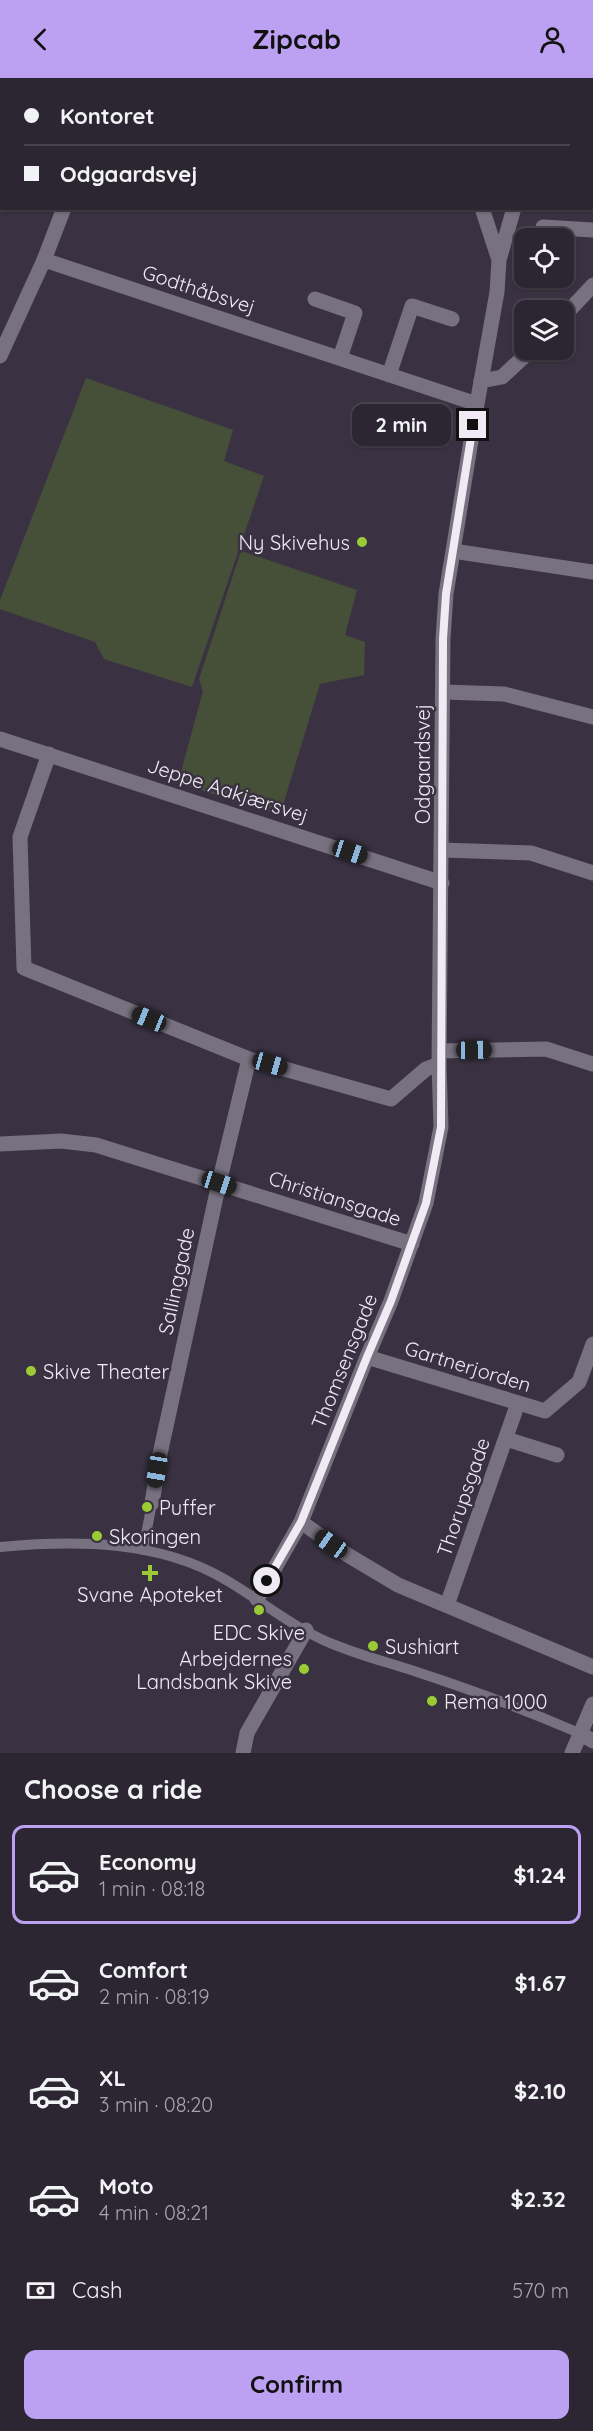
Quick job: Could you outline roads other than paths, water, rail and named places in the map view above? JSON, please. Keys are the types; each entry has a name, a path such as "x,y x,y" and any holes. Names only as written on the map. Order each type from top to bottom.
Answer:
{"street":[{"path":"0,356 44,260 63,210"},
{"path":"483,210 499,260"},
{"path":"499,260 510,210"},
{"path":"543,228 543,226 568,228"},
{"path":"574,228 593,230"},
{"name":"Godthåbsvej","path":"44,260 477,404"},
{"name":"Odgaardsvej","path":"441,1127 443,639 446,594 497,292 499,260"},
{"path":"574,306 592,289"},
{"path":"315,299 355,313 340,358"},
{"path":"389,375 412,306 452,319"},
{"path":"481,381 502,377 520,360"},
{"path":"453,551 593,572"},
{"path":"443,692 504,694 593,717"},
{"name":"Jeppe Aakjærsvej","path":"0,738 442,883"},
{"path":"49,754 20,837 24,968 249,1059 391,1099 440,1057 546,1049 593,1064"},
{"path":"442,850 531,853 593,873"},
{"name":"Sallinggade","path":"143,1550 160,1454 219,1183 249,1059"},
{"name":"Thomsensgade","path":"257,1599 301,1522 391,1301 426,1203 441,1127"},
{"name":"Christiansgade","path":"0,1144 61,1141 96,1145 412,1244"},
{"name":"Gartnerjorden","path":"367,1357 545,1411 579,1382 593,1344"},
{"name":"Thorupsgade","path":"447,1605 518,1403"},
{"path":"506,1438 557,1455"},
{"path":"301,1522 346,1554 398,1585 593,1667"},
{"path":"0,1546 60,1543 143,1550 199,1566 332,1644 500,1700 593,1741"},
{"path":"243,1753 247,1733 306,1630"},
{"path":"572,1753 593,1704"}],"place":[{"name":"Ny Skivehus","path":"362,542"},
{"name":"Skive Theater","path":"31,1371"},
{"name":"Puffer","path":"147,1507"},
{"name":"Skoringen","path":"97,1536"},
{"name":"Svane Apoteket","path":"150,1573"},
{"name":"EDC Skive","path":"259,1610"},
{"name":"Sushiart","path":"373,1646"},
{"name":"Arbejdernes Landsbank Skive","path":"304,1669"},
{"name":"Rema 1000","path":"432,1701"}]}
